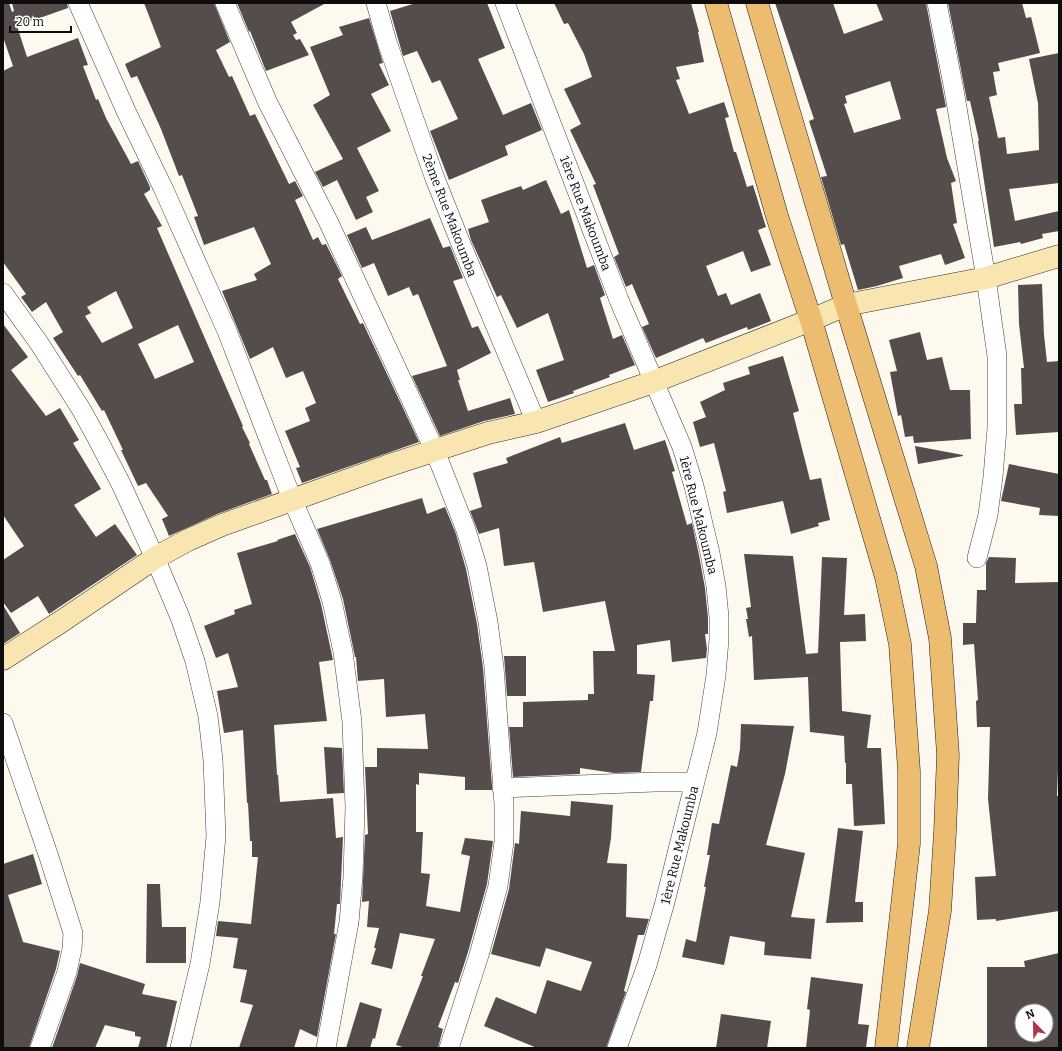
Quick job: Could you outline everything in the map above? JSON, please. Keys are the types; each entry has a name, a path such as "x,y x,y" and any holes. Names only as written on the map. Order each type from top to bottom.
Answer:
{"main road":[{"path":"716,3 777,216 811,320 886,577 900,644 909,771 909,844 886,1048"},
{"path":"757,3 846,305 926,566 940,638 948,755 945,832 940,911 918,1048"}],"street":[{"path":"78,3 126,112 164,190 227,331 292,499 320,563 332,601 343,652 352,722 355,807 353,877 349,922 326,1048"},
{"path":"225,3 267,101 328,221 435,451 466,530 477,566 488,622 494,667 504,804 504,842 498,886 479,955 449,1048"},
{"name":"2ème Rue Makoumba","path":"376,3 387,42 434,176 460,244 536,422"},
{"name":"1ère Rue Makoumba","path":"505,3 619,300 682,447 694,486 710,553 716,586 719,617 716,675 707,733 647,965 617,1048"},
{"path":"937,3 986,278 997,356 997,428 988,515 977,558"},
{"path":"3,659 155,558 188,540 222,525 292,499 435,451 488,434 536,422 653,382 846,305 986,278 1059,256"},
{"path":"3,293 39,343 81,409 121,484 180,617 195,661 208,716 213,760 216,836 210,902 198,972 180,1048"},
{"path":"3,723 52,864 74,933 67,972 40,1048"},
{"path":"502,788 654,782 694,782"}],"building":[{"path":"3,3 9,3 12,12 14,11 12,3 67,3 68,8 17,26 27,57 78,38 88,65 83,66 96,100 98,99 106,118 131,164 138,161 150,187 150,190 144,194 162,226 157,228 243,426 242,427 250,443 249,444 265,480 267,480 272,494 217,514 169,536 162,519 168,516 146,483 138,486 104,410 102,411 80,375 78,376 53,338 63,332 46,302 32,312 21,297 26,294 3,262 3,71 13,66 3,37","holes":["116,291 133,328 102,343 85,316 91,313 87,307","178,325 194,362 155,379 138,344"]},
{"path":"144,3 214,3 230,42 216,50 229,77 232,76 250,116 255,114 289,184 295,181 303,196 295,200 313,240 318,237 322,245 326,244 342,276 338,279 360,324 363,323 419,442 302,483 296,468 300,467 285,431 310,421 305,408 316,403 303,371 286,378 273,347 250,359 222,291 257,280 254,274 271,264 254,227 204,245 194,217 198,216 182,175 179,176 161,129 137,76 131,78 125,64 161,47"},
{"path":"237,3 326,3 291,22 297,33 293,35 296,40 300,39 309,55 266,71"},
{"path":"416,3 487,3 505,48 478,59 503,115 531,103 542,130 505,146 508,155 449,180 430,131 458,119 440,80 432,83 417,51 403,56 390,11"},
{"path":"554,3 691,3 699,32 704,62 676,67 680,79 676,80 689,114 724,102 729,117 725,118 734,152 736,152 747,187 753,185 766,227 758,230 771,265 751,272 743,251 706,266 718,296 726,293 731,305 760,293 771,321 748,330 747,327 706,343 703,338 656,358 642,327 649,324 632,284 626,287 614,257 619,254 593,185 596,184 570,130 581,124 564,89 592,77 584,54 568,23 564,24"},
{"path":"775,3 833,3 844,34 883,20 876,3 926,3 946,107 936,109 947,158 956,181 951,183 957,223 953,224 965,258 945,265 941,254 899,266 903,278 858,290 844,244 841,245 821,177 827,176 809,121 814,119","holes":["890,81 901,119 854,133 844,104 847,103 845,96"]},
{"path":"948,3 1022,3 1026,18 1031,17 1040,53 998,63 1000,71 993,72 997,95 989,97 998,138 1005,137 1007,154 1039,150 1038,103 1029,59 1059,53 1059,183 1009,189 1015,221 1059,211 1059,231 1042,234 1043,238 1021,244 1020,242 994,247 979,141 970,101 967,101"},
{"path":"369,18 383,63 379,64 389,85 371,94 391,131 357,148 379,191 366,197 373,212 356,220 337,180 323,187 315,172 343,159 313,105 330,95 310,47 343,35 339,27"},
{"path":"546,180 561,214 569,210 587,268 594,265 605,295 600,298 613,339 622,335 635,365 609,375 610,377 573,391 574,393 548,402 536,370 564,360 548,313 517,328 501,295 497,297 471,240 468,229 489,222 481,200 521,186 523,190"},
{"path":"430,218 443,248 450,246 463,278 453,281 472,328 478,326 491,353 457,370 460,380 458,380 468,411 510,398 515,414 484,421 440,436 412,376 447,366 418,294 413,296 409,287 388,296 374,263 362,268 347,235 366,227 372,240"},
{"path":"1042,284 1044,335 1047,362 1059,361 1059,432 1016,435 1014,404 1022,404 1021,368 1024,368 1019,324 1018,285"},
{"path":"3,324 28,357 11,370 46,416 60,408 79,440 73,443 101,489 74,505 96,537 115,524 137,555 49,614 38,596 11,613 3,602 3,560 24,546 3,515"},
{"path":"920,332 927,360 942,357 950,390 970,390 971,439 914,443 913,436 905,437 901,415 898,416 890,372 897,371 889,340"},
{"path":"783,356 799,411 793,413 810,480 821,478 830,520 818,523 819,526 791,534 783,501 727,513 723,492 726,491 714,443 700,447 693,422 706,417 700,402 725,390 723,383 750,374 748,367"},
{"path":"625,423 634,450 665,440 675,471 672,472 687,525 692,523 699,555 705,588 708,618 708,634 705,634 707,649 706,658 672,662 670,640 637,645 637,674 655,675 653,701 650,701 641,772 614,773 580,768 580,774 513,777 509,727 523,727 523,702 588,700 588,694 594,694 593,651 615,651 605,601 543,612 534,562 504,566 499,528 479,534 470,511 482,507 473,473 508,463 506,458 560,437 562,443"},
{"path":"915,446 963,455 963,456 918,464"},
{"path":"1009,464 1059,474 1059,516 1039,515 1040,508 1001,501"},
{"path":"422,498 427,514 445,507 456,534 466,569 477,624 483,668 492,786 492,790 465,790 465,777 419,773 419,785 416,784 416,832 423,832 421,873 430,874 426,906 460,912 470,856 461,854 465,838 493,841 487,884 468,952 458,983 455,982 438,1027 443,1029 438,1048 406,1048 396,1045 423,976 421,976 435,939 400,933 392,969 371,964 376,948 374,948 379,928 367,927 369,901 362,902 365,835 368,834 365,767 377,767 377,748 428,749 425,714 386,717 384,679 358,681 356,657 343,599 330,560 317,529"},
{"path":"295,534 310,567 321,604 333,660 319,662 327,721 274,725 280,802 333,798 336,838 343,837 340,904 337,904 334,934 336,934 317,1037 300,1029 294,1048 239,1048 253,1005 240,1002 247,970 233,968 238,938 216,936 218,921 251,924 258,857 252,857 252,841 250,841 243,730 224,733 217,691 238,687 228,653 216,658 204,626 235,614 234,610 252,604 237,553 278,541 277,540"},
{"path":"744,554 793,556 806,654 818,653 822,557 847,558 844,615 865,614 866,641 840,642 842,711 871,715 867,748 881,748 885,824 854,826 852,784 846,784 844,736 810,732 808,677 754,680 752,636 749,637 746,619 748,619 746,608 751,607"},
{"path":"989,557 1016,558 1015,583 1059,582 1059,744 1057,796 1059,796 1059,911 996,921 996,919 977,920 975,877 996,876 988,799 990,727 977,727 976,701 978,700 974,644 963,645 963,623 976,623 977,590 986,590 986,563"},
{"path":"3,605 20,633 3,644"},
{"path":"504,656 526,656 526,696 507,696"},
{"path":"741,724 794,726 785,774 766,845 805,853 791,917 815,919 811,959 764,955 765,942 730,936 724,965 682,957 686,939 696,942 706,887 704,887 710,855 707,855 712,823 719,824 731,765 737,767 740,749"},
{"path":"324,747 342,748 344,793 327,794"},
{"path":"571,801 613,805 611,838 607,863 627,864 626,917 649,919 644,935 638,935 624,991 626,992 606,1048 537,1048 484,1026 496,997 536,1014 547,980 581,991 592,962 546,948 540,967 491,954 509,889 515,843 519,844 521,811 570,816"},
{"path":"838,828 863,831 855,902 863,902 863,922 826,923"},
{"path":"33,854 42,884 8,895 23,942 60,951 56,969 29,1048 3,1048 3,864"},
{"path":"147,884 160,884 162,927 186,927 186,963 146,963"},
{"path":"1059,953 1059,1048 987,1048 987,967 1025,967 1024,961"},
{"path":"80,963 145,984 142,994 177,1001 166,1048 138,1048 141,1037 135,1036 135,1032 105,1025 95,1048 52,1048 77,976"},
{"path":"811,977 863,984 858,1024 869,1025 866,1048 806,1048 810,1010 807,1009"},
{"path":"360,1002 382,1009 375,1039 373,1038 370,1048 346,1048"},
{"path":"721,1014 771,1021 767,1048 716,1048"}]}
